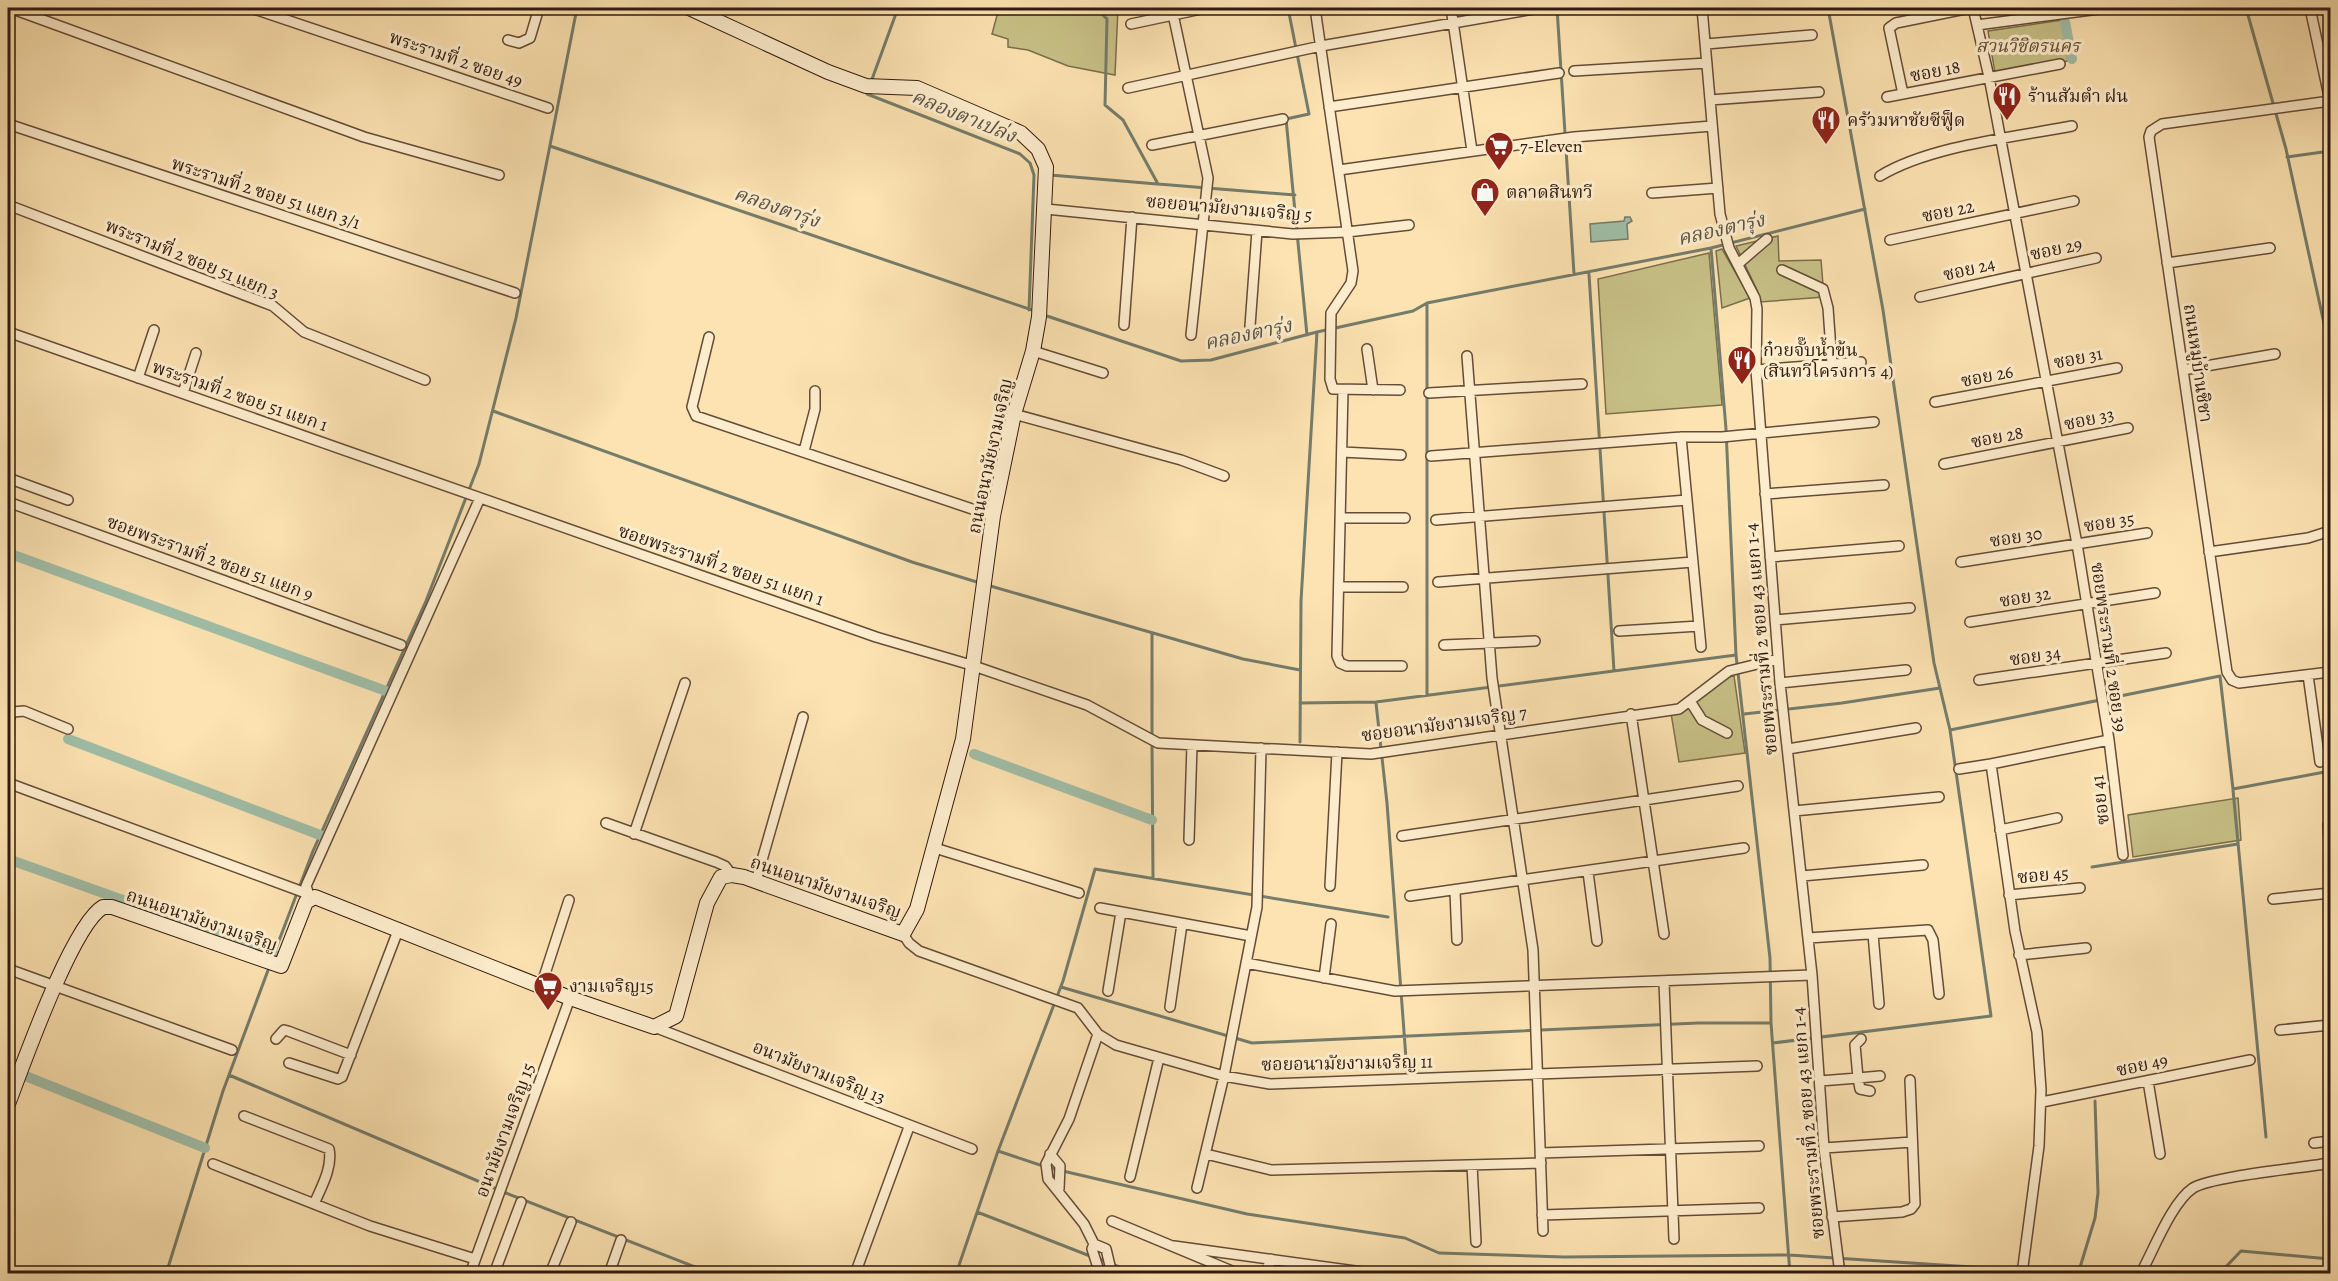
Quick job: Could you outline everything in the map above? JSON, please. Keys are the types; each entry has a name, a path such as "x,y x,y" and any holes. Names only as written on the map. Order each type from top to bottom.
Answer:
{"street":[{"path":"10,8 364,136 499,175"},
{"name":"พระรามที่ 2 ซอย 49","path":"251,8 548,108"},
{"path":"508,40 519,43 530,38 540,8"},
{"name":"ถนนอนามัยงามเจริญ","path":"654,1027 675,1016 712,890 721,877 732,875 756,881 903,934 917,909 963,739 971,665 993,516 1014,414 1033,351 1039,311 1046,209 1046,167 1038,149 1021,133 917,88 866,86 828,72 689,8"},
{"path":"1131,24 1206,8"},
{"path":"1315,8 1353,275 1351,283 1333,308 1330,318 1332,334 1330,379 1333,388 1343,390 1400,390"},
{"path":"1451,8 1472,151"},
{"path":"1128,88 1320,46 1540,8"},
{"name":"ซอยพระรามที่ 2 ซอย 43 แยก 1-4","path":"1702,8 1718,188 1725,232 1729,248 1755,298 1756,370 1780,683 1812,975 1824,1148 1840,1269"},
{"path":"1903,94 1889,28 1896,23 1971,8"},
{"name":"ซอยพระรามที่ 2 ซอย 39","path":"1959,769 2109,740 2077,544 2024,273 2001,140 1977,25 1971,8"},
{"path":"1977,25 2107,8"},
{"path":"2310,9 2325,8"},
{"name":"ถนนหมู่บ้านชิชา","path":"2310,9 2330,101 2162,124 2151,131 2149,144 2227,672 2232,680 2239,683 2331,672"},
{"path":"1173,14 1208,178 1191,335"},
{"path":"1706,44 1812,35"},
{"path":"1574,71 1707,63"},
{"name":"ซอย 18","path":"1887,98 2060,64"},
{"path":"1329,107 1559,73"},
{"path":"1710,100 1819,92"},
{"path":"1152,145 1283,119"},
{"name":"พระรามที่ 2 ซอย 51 แยก 3/1","path":"8,124 515,293"},
{"path":"1339,170 1574,137 1713,126"},
{"path":"1880,176 1903,164 1947,151 2072,126"},
{"path":"1652,193 1718,188"},
{"name":"ซอย 22","path":"1890,240 2074,201"},
{"name":"พระรามที่ 2 ซอย 51 แยก 3","path":"8,205 273,306 304,332 425,380"},
{"name":"ซอยอนามัยงามเจริญ 5","path":"1046,209 1293,234 1347,232 1409,225"},
{"path":"1124,325 1132,216"},
{"path":"1250,326 1257,231"},
{"path":"1738,264 1767,239"},
{"path":"2167,262 2270,248"},
{"name":"ซอย 29","path":"2024,273 2096,258"},
{"path":"1782,270 1823,289 1827,297 1832,364"},
{"name":"ซอย 24","path":"1920,297 2024,273"},
{"path":"138,378 154,330"},
{"name":"พระรามที่ 2 ซอย 51 แยก 1","path":"8,332 462,492"},
{"path":"709,337 692,412 696,416 993,516"},
{"path":"1367,349 1373,390"},
{"path":"1033,351 1102,373"},
{"path":"183,393 196,353"},
{"path":"2183,370 2275,354"},
{"path":"1467,356 1492,678 1523,882 1536,986 1543,1231"},
{"path":"1756,370 1861,362"},
{"name":"ซอย 31","path":"2045,381 2117,368"},
{"name":"ซอย 26","path":"1935,402 2045,381"},
{"path":"1429,393 1582,384"},
{"path":"1343,390 1337,656 1340,663 1347,666 1402,666"},
{"path":"804,451 815,409 815,391"},
{"path":"1014,414 1181,460 1224,476"},
{"path":"1431,456 1681,437 1736,436 1760,431 1874,422"},
{"name":"ซอย 33","path":"2057,443 2128,428"},
{"path":"1681,437 1701,647"},
{"name":"ซอย 28","path":"1944,464 2057,443"},
{"path":"1342,452 1401,455"},
{"path":"8,478 68,500"},
{"path":"1765,494 1884,485"},
{"name":"ซอยพระรามที่ 2 ซอย 51 แยก 1","path":"462,492 876,638 971,665"},
{"path":"310,898 306,886 477,497"},
{"path":"1436,520 1687,500"},
{"name":"ซอยพระรามที่ 2 ซอย 51 แยก 9","path":"8,501 401,645"},
{"path":"1340,518 1405,518"},
{"path":"2209,552 2308,538 2331,531"},
{"name":"ซอย 35","path":"2077,544 2147,533"},
{"name":"ซอย 30","path":"1961,562 2077,544"},
{"path":"1770,557 1899,546"},
{"path":"1438,582 1693,562"},
{"path":"1339,587 1402,587"},
{"name":"ซอย 32","path":"1970,622 2155,594"},
{"path":"1775,620 1910,608"},
{"path":"1619,631 1699,626"},
{"path":"1444,645 1535,641"},
{"name":"ซอย 34","path":"1979,680 2166,653"},
{"name":"ซอยอนามัยงามเจริญ 7","path":"971,665 1087,705 1158,743 1371,754 1501,733 1678,709 1729,671 1778,659"},
{"path":"1780,683 1906,670"},
{"path":"2308,675 2320,762"},
{"path":"634,834 685,683"},
{"path":"1690,701 1702,720 1727,733"},
{"path":"8,720 14,712 24,711 68,729"},
{"path":"1631,714 1664,934"},
{"path":"756,881 803,717"},
{"path":"1788,749 1916,728"},
{"name":"ซอย 41","path":"2109,740 2123,855"},
{"path":"1189,840 1192,745"},
{"path":"1197,1188 1224,1076 1257,907 1261,748"},
{"path":"1330,886 1337,752"},
{"path":"1991,764 2019,955 2037,1032 2042,1102 2039,1146 2022,1270"},
{"path":"8,783 303,892 310,898 315,897 399,928 570,998 654,1027"},
{"path":"1402,836 1738,786"},
{"path":"1794,811 1939,797"},
{"path":"2000,830 2057,818"},
{"path":"606,823 716,862 725,866 732,875"},
{"path":"2331,824 2328,825 2331,855"},
{"path":"935,848 1079,893"},
{"path":"1410,896 1523,882 1744,848"},
{"path":"1802,876 1923,865"},
{"path":"1588,872 1597,940"},
{"name":"ซอย 45","path":"2009,895 2080,888"},
{"path":"1455,891 1457,940"},
{"path":"2273,899 2331,892"},
{"name":"ถนนอนามัยงามเจริญ","path":"8,1104 54,987 88,918 103,907 112,907 281,966 310,898"},
{"path":"541,986 569,900"},
{"path":"1100,908 1251,936"},
{"path":"1108,991 1121,912"},
{"path":"1170,1007 1182,924"},
{"path":"1324,978 1331,924"},
{"path":"288,1063 338,1079 346,1070 399,928"},
{"path":"1808,938 1922,930 1931,932 1939,994"},
{"name":"ซอยอนามัยงามเจริญ 11","path":"903,934 919,951 1078,1008 1098,1034 1116,1045 1224,1076 1270,1084 1757,1066"},
{"path":"1873,934 1879,1004"},
{"path":"2019,955 2086,948"},
{"path":"1246,963 1395,991 1812,975"},
{"path":"8,969 232,1050"},
{"path":"1664,982 1674,1239"},
{"name":"อนามัยงามเจริญ 15","path":"470,1274 570,998"},
{"path":"2280,1030 2331,1025"},
{"name":"อนามัยงามเจริญ 13","path":"654,1027 909,1127 972,1149"},
{"path":"276,1039 284,1030 351,1054"},
{"path":"1098,1034 1070,1119 1046,1164 1048,1179 1059,1189 1084,1224 1100,1273"},
{"path":"1861,1039 1855,1045 1858,1078 1860,1089 1870,1091"},
{"path":"1130,1177 1159,1058"},
{"name":"ซอย 49","path":"2042,1102 2250,1060"},
{"path":"1820,1081 1880,1076"},
{"path":"1832,1216 1911,1209 1915,1203 1910,1080"},
{"path":"2148,1081 2160,1154"},
{"path":"244,1116 329,1149 330,1158 324,1180 314,1204"},
{"path":"855,1274 909,1127"},
{"path":"2314,1143 2331,1141"},
{"path":"1824,1148 1912,1142"},
{"path":"1206,1154 1271,1170 1472,1165 1670,1149 1759,1146"},
{"path":"1050,1154 1060,1166 1059,1189"},
{"path":"2142,1271 2180,1202 2192,1189 2223,1180 2331,1163"},
{"path":"213,1164 413,1241 475,1259"},
{"path":"1472,1165 1476,1242"},
{"path":"494,1274 521,1202"},
{"path":"1542,1215 1759,1208"},
{"path":"1112,1221 1239,1274"},
{"path":"550,1274 571,1222"},
{"path":"609,1274 621,1240"},
{"path":"1093,1246 1106,1249 1112,1273"},
{"path":"1174,1246 1377,1274"},
{"path":"1265,1274 1270,1259"}],"green space":[{"path":"999,8 1118,8 1115,75 1068,66 1028,50 1008,47 1008,39 992,34"},
{"name":"สวนวิชิตรนคร","path":"2062,20 2068,61 1995,73 1988,31"},
{"path":"1778,236 1779,261 1821,260 1824,297 1760,302 1757,290 1736,246"},
{"path":"1722,249 1750,298 1722,308 1716,251"},
{"path":"1709,253 1722,405 1606,414 1598,279"},
{"path":"1734,676 1745,753 1679,762 1670,707 1677,706 1711,679"},
{"path":"2238,798 2241,840 2133,857 2128,815"}],"shaded area":[{"path":"1625,217 1630,217 1632,221 1627,224 1628,239 1591,242 1590,224 1624,221"}],"waterway":[{"path":"272,959 313,851 426,601 479,464 516,318 577,8"},
{"name":"คลองตาเปล่ง","path":"871,82 898,8"},
{"path":"1096,8 1107,19 1105,105 1123,120 1158,184 1295,195"},
{"path":"1288,8 1309,114 1286,119 1307,335"},
{"path":"1557,8 1574,274"},
{"path":"1773,1043 1991,1016 1950,730 1934,663 1883,310 1828,8"},
{"path":"2246,8 2286,149 2330,351"},
{"path":"2065,22 2072,59"},
{"name":"คลองตาเปล่ง","path":"868,91 867,94 1020,154 1030,163 1034,175 1029,310"},
{"name":"คลองตารุ่ง","path":"550,146 1035,311"},
{"path":"2287,157 2330,151"},
{"path":"1050,175 1157,184"},
{"name":"คลองตารุ่ง","path":"1044,315 1181,361 1211,360 1317,332 1413,311 1427,303 1711,248 1865,209"},
{"path":"1711,248 1726,429 1736,655 1770,958 1771,1023 1790,1274"},
{"path":"1589,274 1614,671"},
{"path":"1427,304 1427,695"},
{"path":"1300,742 1301,601 1317,332"},
{"path":"493,411 912,562 980,583"},
{"path":"8,553 386,691"},
{"path":"987,585 1243,659 1300,670"},
{"path":"1152,633 1152,737"},
{"path":"1300,703 1376,702 1736,655"},
{"path":"1950,730 2220,676 2233,789 2330,771"},
{"path":"1744,714 1842,703 1940,688"},
{"path":"1376,703 1387,803 1407,1072"},
{"path":"68,739 320,835"},
{"path":"1152,743 1153,878"},
{"path":"974,754 1152,820"},
{"path":"2233,790 2266,1137"},
{"path":"2092,867 2238,844"},
{"path":"8,859 274,954"},
{"path":"956,1274 998,1151 1063,981 1095,869 1388,917"},
{"path":"166,1274 223,1091 270,965"},
{"path":"1061,987 1252,1043 1698,1023 1771,1023"},
{"path":"8,1069 205,1148"},
{"path":"229,1075 506,1193 713,1274"},
{"path":"2078,1274 2095,1218 2098,1193 2095,1101"},
{"path":"998,1151 1043,1166"},
{"path":"1050,1168 1247,1214 1405,1238 1439,1253 1564,1257 1789,1255 2078,1274"},
{"path":"977,1212 1090,1256"},
{"path":"2219,1274 2241,1251 2330,1259"},
{"path":"1097,1258 1137,1274"},
{"path":"8,1265 30,1274"}],"place":[{"name":"ร้านสัมตำ ฝน","path":"2007,122"},
{"name":"ครัวมหาชัยซีฟู็ด","path":"1826,146"},
{"name":"7-Eleven","path":"1499,172"},
{"name":"ตลาดสินทวี","path":"1485,218"},
{"name":"ก๋วยจั๊บน้ำข้น (สินทวีโครงการ 4)","path":"1742,386"},
{"name":"งามเจริญ15","path":"548,1012"}]}
